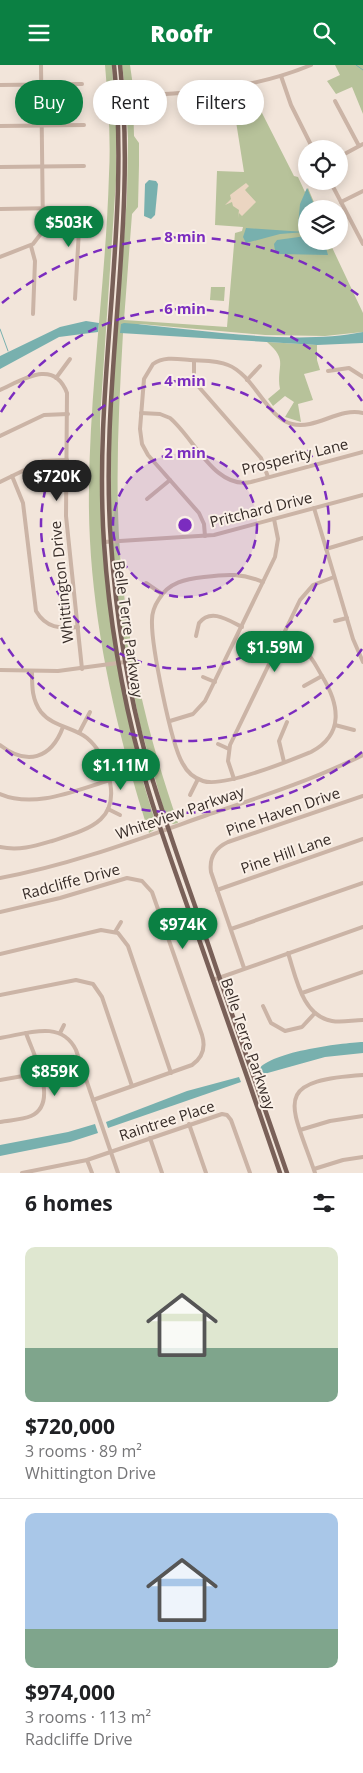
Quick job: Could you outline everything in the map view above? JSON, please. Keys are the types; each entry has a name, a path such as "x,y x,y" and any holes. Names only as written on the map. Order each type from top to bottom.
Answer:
{"main road":[{"name":"Belle Terre Parkway","path":"114,65 115,80"},
{"name":"Belle Terre Parkway","path":"120,65 121,80"},
{"name":"Belle Terre Parkway","path":"117,125 117,211 102,437 104,542 107,583 118,663 143,771 162,831 280,1173"},
{"name":"Belle Terre Parkway","path":"123,125 124,198 108,433 111,542 125,662 144,750 168,829 287,1173"}],"street":[{"path":"42,65 42,80"},
{"path":"167,93 219,90 281,76 311,65"},
{"path":"281,76 291,105 308,140"},
{"path":"0,85 15,85"},
{"path":"335,101 361,145 348,152"},
{"path":"0,126 42,125 44,208 43,231 38,240 31,245 0,257"},
{"path":"0,167 84,166"},
{"path":"345,200 363,191"},
{"path":"0,209 44,208 67,211 78,223 74,299"},
{"path":"348,214 362,238 363,244"},
{"path":"31,245 36,261 32,314"},
{"path":"0,390 36,374 47,374 56,378 70,359"},
{"path":"205,536 200,515 144,447 140,434 145,376 150,366 164,359 227,364 239,371 277,414 290,424 304,425 350,413 363,412"},
{"path":"194,361 194,378 198,386 259,457 268,477"},
{"path":"247,380 260,366"},
{"path":"328,371 349,368 363,377"},
{"name":"Whittington Drive","path":"56,378 66,391 68,414 67,525 82,669"},
{"name":"Prosperity Lane","path":"142,413 160,414 170,418 227,480 244,483 363,452"},
{"path":"0,436 44,415 68,414"},
{"path":"0,482 43,461 67,460"},
{"path":"12,476 23,503 35,609 40,617 50,625 62,629 78,627"},
{"path":"147,499 170,480"},
{"name":"Pritchard Drive","path":"104,542 205,536 363,495"},
{"path":"314,508 346,618 363,662"},
{"path":"170,721 189,716 199,709 214,682 278,549 278,533 274,519"},
{"path":"326,549 363,539"},
{"path":"263,582 244,575 225,574 182,581 169,587 162,595 153,612 152,626 170,721 182,764 198,779 217,783 234,779 284,762 319,747 328,738 334,725 335,699 305,651 282,637"},
{"path":"234,779 229,763 229,749 282,637 307,591 317,583 334,577"},
{"path":"146,583 162,595"},
{"path":"196,636 199,623 209,615 218,616 242,627"},
{"path":"335,621 346,618"},
{"path":"0,670 32,672 82,669 125,662"},
{"path":"0,847 29,848 86,830 98,823 108,809 112,795 110,781 99,751 79,733 63,727 48,718 38,707 32,692 32,672"},
{"path":"304,686 322,676"},
{"path":"204,677 214,682"},
{"path":"79,733 90,712"},
{"path":"284,762 279,741 287,722"},
{"path":"334,725 354,730"},
{"path":"0,745 17,756 36,756 54,745 63,727"},
{"path":"218,744 229,749"},
{"name":"Whiteview Parkway","path":"0,878 76,860 168,829 310,779 363,755"},
{"path":"190,795 198,779"},
{"path":"0,794 19,800 40,800 110,781"},
{"name":"Pine Haven Drive","path":"244,968 210,864 214,853 222,845 363,796"},
{"path":"108,809 120,815"},
{"name":"Pine Hill Lane","path":"217,890 363,839"},
{"name":"Radcliffe Drive","path":"0,912 69,896 127,878 138,879 148,885 153,894 204,1043 202,1054 196,1062 171,1073 93,1099"},
{"path":"231,929 363,883"},
{"path":"116,932 120,922"},
{"path":"213,980 363,927"},
{"path":"0,954 101,930 116,932 124,939 128,946 171,1073"},
{"path":"288,953 302,993 307,1004 315,1013 335,1021 363,1020"},
{"path":"302,993 363,972"},
{"path":"91,983 94,978"},
{"path":"0,995 76,980 91,983 102,997 132,1086"},
{"path":"263,1006 271,1023 283,1031 293,1031 302,1027 315,1013"},
{"path":"60,1033 64,1025"},
{"path":"0,1038 44,1030 60,1033 69,1040 75,1048 118,1173"},
{"path":"0,1122 28,1117 40,1109 45,1093 26,1033"},
{"path":"0,1080 40,1073"},
{"path":"363,1075 308,1084 301,1089 293,1105 314,1171 338,1161 363,1157"},
{"name":"Raintree Place","path":"22,1173 88,1160 218,1115 228,1116 250,1173"},
{"path":"300,1130 330,1121 363,1116"},
{"path":"189,1124 206,1173"},
{"path":"150,1138 162,1173"},
{"path":"88,1160 92,1173"}],"green space":[{"path":"105,65 112,65 113,80 106,80"},
{"path":"122,65 130,65 132,80 124,80"},
{"path":"335,65 363,65 363,114 352,87 336,94 327,81 340,75"},
{"path":"264,117 294,176 298,177 298,190 304,190 305,192 309,190 313,200 298,200 298,250 333,250 363,313 363,332 325,336 265,335 140,324 120,333 123,333 118,434 118,502 121,569 139,686 160,769 178,823 173,824 168,821 165,814 140,725 118,606 111,525 110,431 127,196 127,125 134,125 134,136 139,143 139,165 138,207 132,214 124,320 227,327 235,233 242,231 243,227 215,225 217,171 244,172 237,125 264,125"},
{"path":"109,125 116,125 116,180 100,419 101,518 110,621 141,775 156,824 154,830 149,833 125,750 105,663 93,576 90,532 89,489 92,410 105,253 110,160"},
{"path":"211,287 225,287 224,301 210,300"},
{"path":"267,342 317,345 317,360 320,370 304,374 313,400 298,404 301,422 285,417 294,402 285,396 273,406 268,399 280,389 280,359 274,348"}],"shaded area":[{"path":"246,183 249,186 245,190 256,202 242,216 239,213 238,218 239,210 233,206 232,202 225,205 231,199 230,195"}],"water":[{"path":"149,180 156,181 158,184 155,215 151,219 144,216 145,184"},
{"path":"306,190 308,190 312,200 302,200"},
{"path":"246,228 298,232 246,243 243,237"},
{"path":"298,237 298,250 327,250 328,255 279,254 275,251 274,244 277,240"},
{"path":"86,321 99,323 98,332 59,337 0,369 0,356 60,327"},
{"path":"121,324 275,337 335,336 363,332 363,343 317,345 120,333"},
{"path":"363,1042 363,1053 325,1057 264,1074 257,1072 263,1065 289,1054 339,1044"},
{"path":"239,1077 241,1082 108,1128 106,1122 187,1091"},
{"path":"95,1124 98,1133 70,1142 0,1156 0,1145 68,1132"}],"waterway":[{"path":"356,65 363,70"},
{"path":"0,329 8,351"}]}
